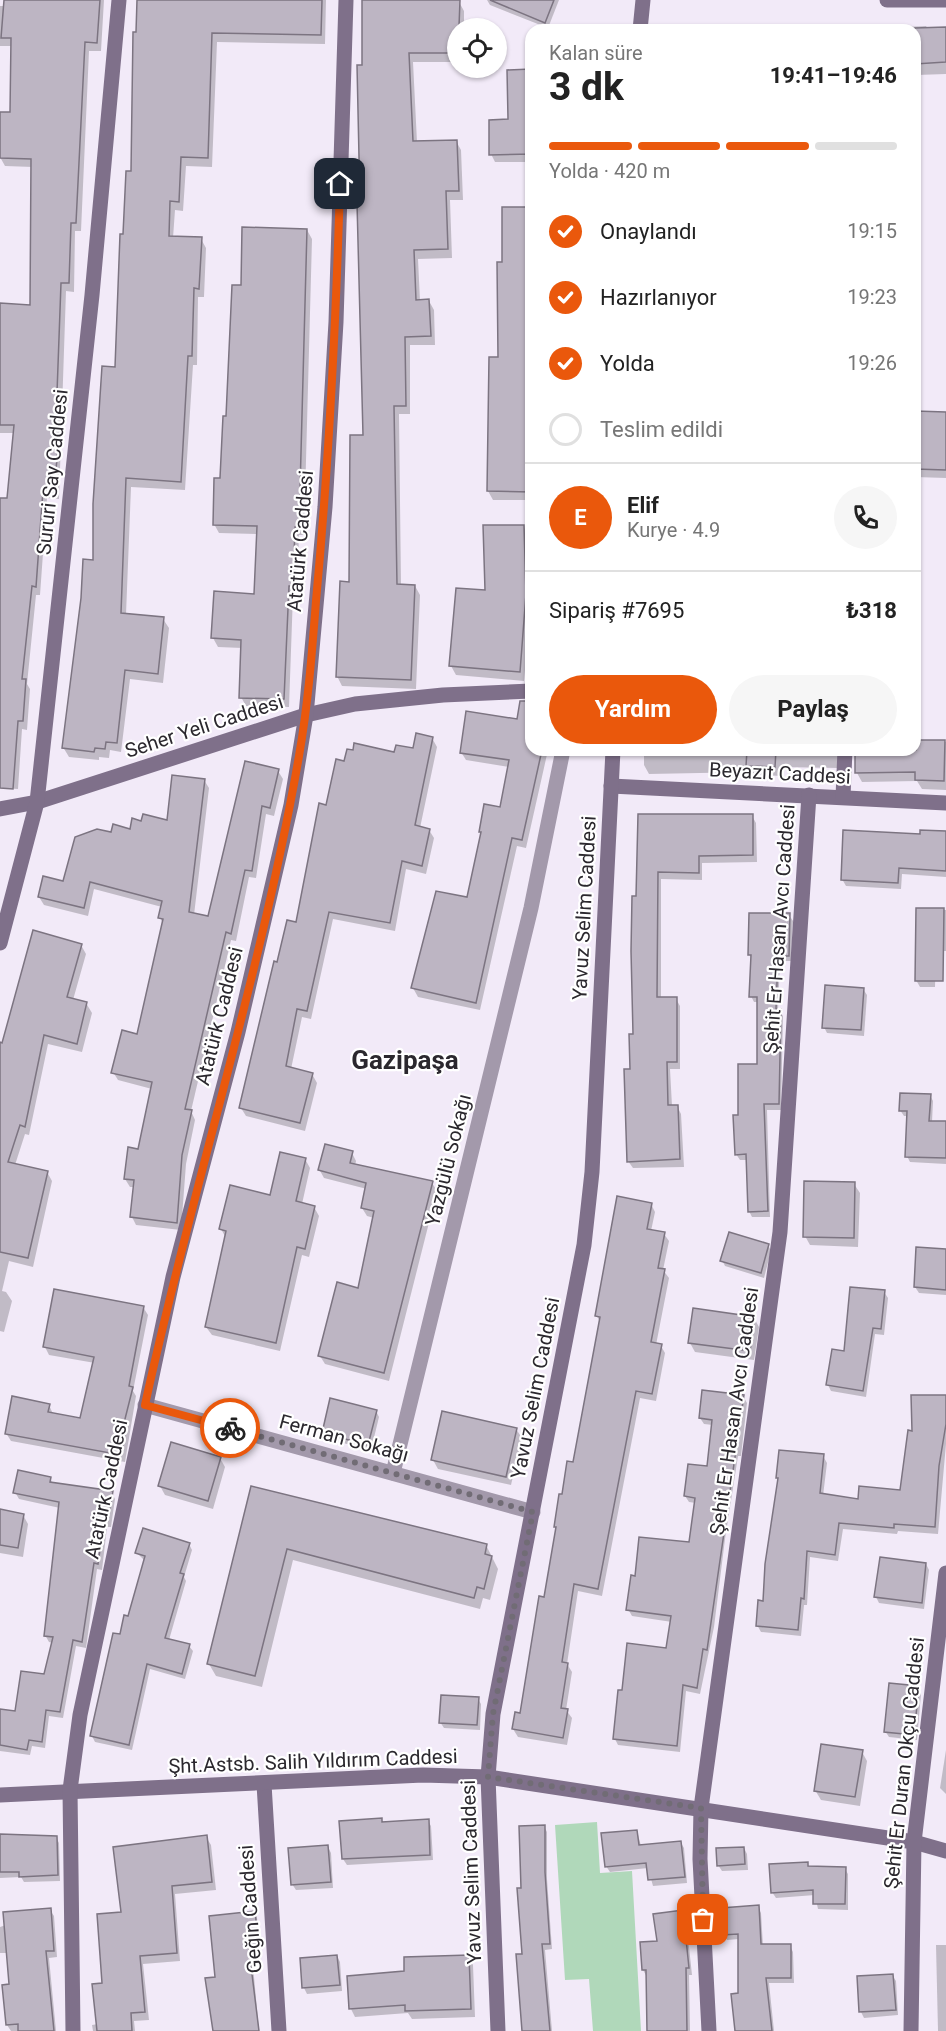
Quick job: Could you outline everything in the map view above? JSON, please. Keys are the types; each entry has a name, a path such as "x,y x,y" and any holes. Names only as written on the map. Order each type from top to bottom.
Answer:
{"street":[{"name":"Sururi Say Caddesi","path":"0,943 37,802 95,260 119,0"},
{"name":"Atatürk Caddesi","path":"73,2031 70,1790 80,1715 173,1277 238,1032 291,805 306,716 325,507 335,334 346,0"},
{"path":"641,24 643,0"},
{"path":"887,0 946,0"},
{"name":"Seher Yeli Caddesi","path":"0,808 37,802 306,716 394,699 495,691 525,691"},
{"name":"Yazgülü Sokağı","path":"393,1473 531,908 562,756"},
{"name":"Yavuz Selim Caddesi","path":"498,2031 488,1777 493,1714 584,1245 591,1182 613,756"},
{"path":"843,797 845,756"},
{"name":"Beyazıt Caddesi","path":"611,786 946,803"},
{"name":"Şehit Er Hasan Avcı Caddesi","path":"709,2031 700,1858 701,1808 780,1232 808,795"},
{"name":"Ferman Sokağı","path":"145,1405 533,1512"},
{"name":"Şehit Er Duran Okçu Caddesi","path":"911,2031 914,1842 946,1573"},
{"name":"Şht.Astsb. Salih Yıldırım Caddesi","path":"0,1795 423,1775 488,1777 914,1842 946,1851"},
{"name":"Geğin Caddesi","path":"264,1784 279,2031"}],"green space":[{"path":"597,1822 600,1873 632,1871 641,2031 593,2031 589,1979 565,1980 555,1825"}],"building":[{"path":"4,0 100,0 97,43 85,42 76,223 71,223 69,283 61,283 55,448 58,448 54,491 43,490 36,587 32,586 22,679 26,679 23,721 18,721 13,789 0,788 0,498 7,498 14,425 0,425 0,303 30,305 31,159 0,158 0,112 10,112 11,38 1,38"},
{"path":"137,0 322,0 321,35 212,33 208,158 181,157 179,202 170,201 169,236 202,237 199,289 194,288 192,356 188,356 181,482 126,478 121,613 164,617 158,674 125,670 117,743 106,742 105,749 95,748 94,752 62,748 81,598 83,559 93,560 93,504 102,366 115,367 120,234 123,234 126,171 131,171 133,32 136,32"},
{"path":"362,0 460,0 459,18 447,18 447,53 409,53 413,141 457,140 459,191 446,191 448,249 414,250 416,300 429,299 431,336 405,337 406,406 394,406 397,584 415,585 411,680 336,677 340,581 349,582 350,435 363,435 357,203 360,203 357,65 362,65"},
{"path":"490,0 554,0 545,23"},
{"path":"946,27 946,62 921,64 921,28"},
{"path":"525,69 525,154 489,155 489,120 508,119 507,70"},
{"path":"502,207 525,207 525,492 487,491 489,357 498,357 497,262 502,262"},
{"path":"242,227 307,229 299,527 295,527 293,586 289,586 284,699 239,698 241,640 211,638 214,591 254,594 257,526 213,525 214,478 220,478 223,416 226,416 232,285 241,285"},
{"path":"921,411 946,412 946,470 921,469"},
{"path":"483,525 524,525 525,607 520,672 449,666 456,588 485,590"},
{"path":"520,701 525,701 525,756 541,756 522,840 512,838 476,1003 411,988 436,891 467,897 481,832 479,832 484,804 500,807 509,760 460,753 466,711 517,719"},
{"path":"416,733 433,737 415,825 430,829 422,866 402,861 390,923 329,912 307,1011 297,1009 286,1066 313,1073 300,1123 239,1108 274,961 277,962 287,920 296,922 319,803 326,805 336,759 344,761 347,749 353,750 354,743 394,752 396,745 413,748"},
{"path":"921,740 945,740 944,781 915,780 915,772 855,773 855,756 921,756"},
{"path":"747,756 776,756 775,767 746,766"},
{"path":"245,761 279,769 270,808 262,806 252,871 245,870 231,934 226,932 185,1109 192,1110 182,1155 177,1223 130,1217 134,1180 124,1179 128,1147 138,1149 152,1082 111,1073 122,1030 137,1034 163,919 158,918 162,901 90,882 84,908 38,897 43,876 63,881 75,837 97,829 111,832 113,824 130,829 132,818 141,821 143,814 167,820 172,775 205,779 189,912 208,916"},
{"path":"638,814 753,814 753,855 699,856 699,873 658,872 657,997 677,997 677,1062 667,1062 668,1105 678,1105 680,1159 627,1162 624,1069 630,1069 629,1034 633,1034 632,896 636,896"},
{"path":"843,830 920,834 920,830 946,831 946,871 899,868 898,883 841,880"},
{"path":"916,908 944,908 943,981 915,981"},
{"path":"749,913 790,913 789,956 778,956 776,1009 781,1009 779,1104 764,1104 768,1211 748,1212 746,1154 735,1155 733,1115 738,1115 738,1064 757,1064 757,997 749,997 751,955 748,955"},
{"path":"33,930 82,944 67,997 87,1002 77,1044 44,1035 25,1127 20,1125 8,1162 48,1171 28,1258 0,1252 0,1042 2,1043"},
{"path":"825,985 864,988 861,1030 822,1028"},
{"path":"900,1093 931,1094 929,1121 946,1121 946,1158 905,1157 907,1111 899,1111"},
{"path":"325,1144 353,1151 350,1163 433,1181 384,1373 318,1356 337,1282 358,1288 374,1211 361,1208 366,1183 318,1170"},
{"path":"280,1152 306,1158 296,1201 315,1206 305,1249 297,1247 276,1343 205,1327 226,1231 219,1229 230,1185 270,1195"},
{"path":"804,1181 855,1182 854,1238 803,1237"},
{"path":"617,1196 652,1203 647,1229 665,1232 658,1268 665,1269 651,1342 662,1344 652,1394 636,1391 598,1589 574,1584 562,1662 568,1663 561,1708 568,1709 563,1738 512,1729 515,1712 520,1713 539,1596 544,1597 559,1494 562,1494 567,1461 573,1462 600,1317 595,1316"},
{"path":"729,1232 769,1244 761,1273 720,1261"},
{"path":"916,1247 946,1249 946,1290 914,1287"},
{"path":"850,1287 885,1290 881,1329 873,1328 863,1391 826,1385 832,1349 844,1351"},
{"path":"54,1289 144,1306 129,1386 133,1387 123,1427 126,1428 121,1455 5,1434 12,1396 50,1404 48,1412 80,1418 94,1357 43,1347"},
{"path":"693,1308 755,1317 750,1351 688,1343"},
{"path":"702,1390 744,1395 707,1650 703,1649 697,1688 683,1685 677,1746 613,1739 618,1690 622,1690 627,1643 666,1648 671,1616 626,1610 631,1575 635,1576 639,1537 689,1542 695,1498 684,1496 688,1464 707,1466 712,1420 699,1418"},
{"path":"911,1395 946,1395 946,1424 939,1466 935,1527 894,1524 894,1528 839,1523 835,1555 807,1551 804,1599 801,1598 798,1630 756,1626 758,1600 763,1601 765,1564 778,1478 776,1478 779,1450 824,1454 820,1493 858,1499 859,1486 900,1490 908,1430 912,1431"},
{"path":"330,1398 377,1410 368,1445 322,1433"},
{"path":"442,1411 517,1428 506,1477 431,1460"},
{"path":"171,1442 221,1457 208,1501 158,1486"},
{"path":"18,1470 51,1477 50,1482 113,1491 108,1521 104,1521 98,1564 94,1563 82,1642 73,1640 60,1712 46,1710 42,1742 29,1740 27,1750 0,1745 0,1709 15,1711 21,1671 44,1674 53,1637 44,1636 59,1502 13,1493"},
{"path":"251,1486 487,1544 485,1554 492,1556 484,1589 477,1587 474,1598 287,1549 255,1676 207,1664"},
{"path":"0,1509 24,1514 18,1548 0,1545"},
{"path":"143,1528 190,1543 180,1573 184,1574 165,1638 190,1644 182,1674 147,1664 129,1745 90,1736 113,1633 120,1634 124,1615 128,1616 145,1556 135,1553"},
{"path":"880,1557 926,1563 922,1603 874,1597"},
{"path":"889,1683 919,1686 914,1735 884,1732"},
{"path":"441,1695 479,1697 477,1725 439,1723"},
{"path":"821,1744 863,1750 855,1797 814,1791"},
{"path":"382,1818 382,1822 429,1819 430,1855 342,1859 339,1821"},
{"path":"545,1825 545,1872 550,1944 542,1944 550,2031 522,2031 516,1954 522,1954 517,1888 521,1888 519,1826"},
{"path":"637,1830 639,1845 681,1841 685,1877 648,1880 646,1863 605,1867 601,1833"},
{"path":"0,1834 57,1836 58,1875 19,1877 19,1872 0,1872"},
{"path":"207,1835 212,1882 172,1886 177,1953 140,1956 145,2012 131,2013 132,2031 97,2031 92,1984 102,1983 97,1914 121,1912 113,1847"},
{"path":"328,1845 331,1882 291,1885 288,1848"},
{"path":"744,1847 745,1864 717,1866 716,1848"},
{"path":"808,1862 808,1866 846,1867 845,1904 813,1904 813,1890 771,1893 769,1864"},
{"path":"759,1905 761,1944 791,1944 791,1978 766,1978 772,2031 735,2031 731,1994 738,1993 738,1934 722,1935 721,1908"},
{"path":"51,1908 54,1951 46,1951 54,2031 18,2031 18,2024 6,2025 2,1985 9,1984 3,1912"},
{"path":"683,1910 689,1968 686,1968 687,2031 647,2031 646,1970 642,1970 640,1942 657,1941 653,1914"},
{"path":"255,1911 259,1949 249,1950 259,2031 213,2031 205,1978 215,1977 209,1916"},
{"path":"337,1955 340,1985 302,1988 300,1958"},
{"path":"469,1955 471,2009 405,2011 405,2005 349,2009 347,1976 404,1971 404,1957"},
{"path":"893,1974 896,2010 859,2012 857,1976"}],"way so far":[{"path":"230,1428 533,1512 493,1714 488,1777 701,1808 700,1858 703,1920"}],"district":[{"name":"Gazipaşa","path":"405,1060"}],"route":[{"path":"230,1428 145,1405 173,1277 238,1032 291,805 306,716 325,507 336,322 340,184"}]}
